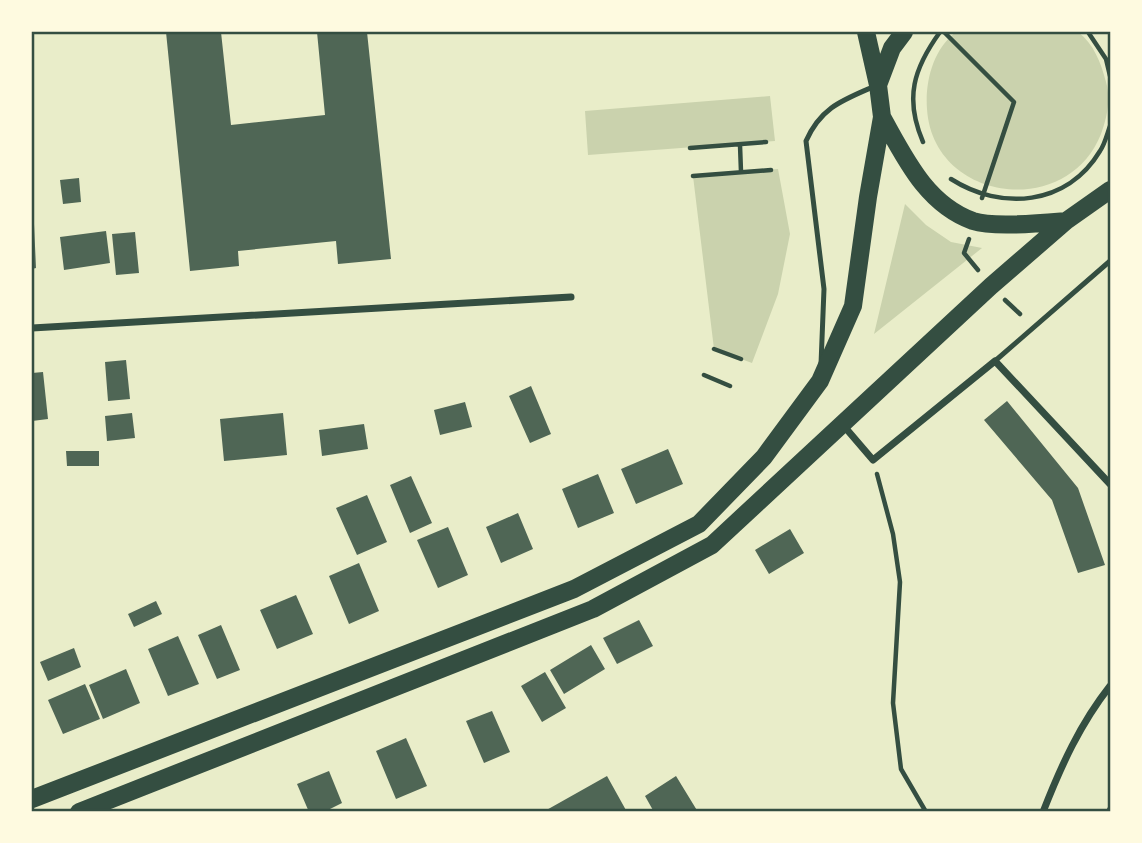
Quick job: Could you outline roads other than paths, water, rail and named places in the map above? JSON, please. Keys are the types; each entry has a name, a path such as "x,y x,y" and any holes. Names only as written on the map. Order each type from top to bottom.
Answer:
{"main road":[{"path":"32,799 574,589 699,524 764,457 820,381 853,306 882,117 866,32"},
{"path":"878,85 892,48 904,32"},
{"path":"882,117 912,173 943,205 975,222 1066,222"},
{"path":"1094,201 1111,174"},
{"path":"79,811 593,609 712,545 991,286 1066,222 1111,190"}],"street":[{"path":"32,328 570,297"},
{"path":"842,424 873,460 995,361 1111,484"},
{"path":"1043,811 1064,759 1091,711 1111,686"}],"lane":[{"path":"820,381 824,289 806,141 814,122 835,103 878,85"},
{"path":"995,361 1111,261"}]}
